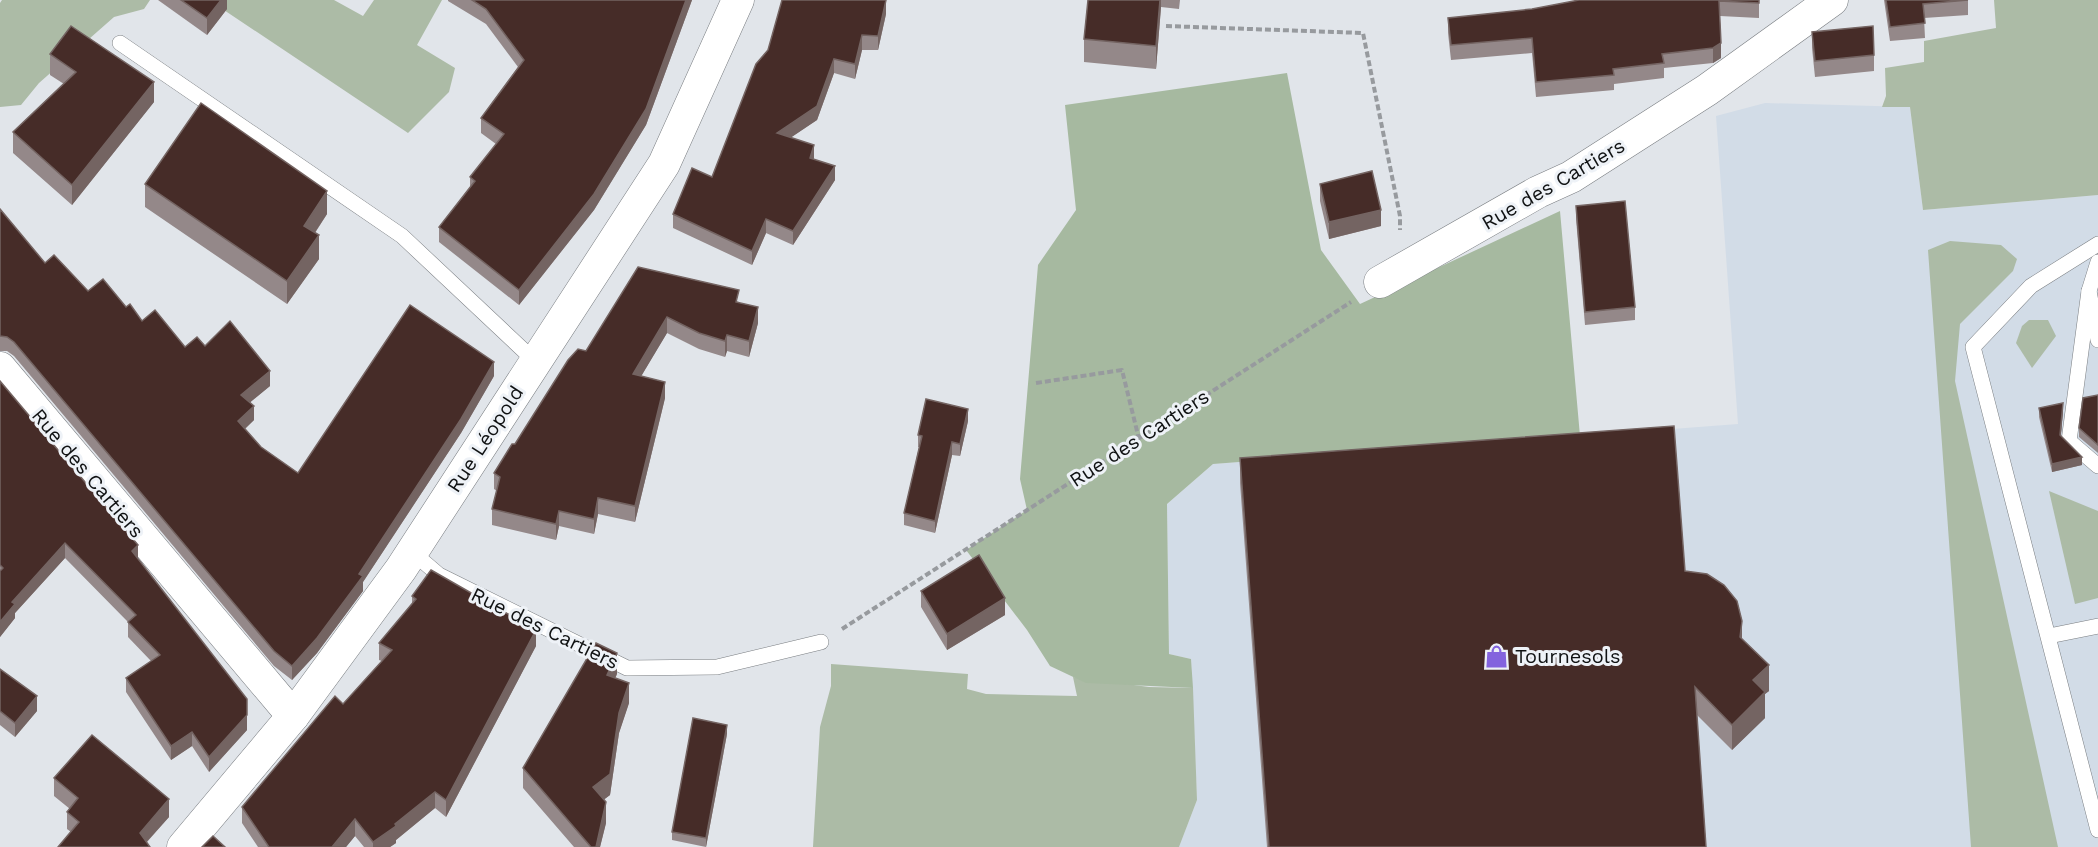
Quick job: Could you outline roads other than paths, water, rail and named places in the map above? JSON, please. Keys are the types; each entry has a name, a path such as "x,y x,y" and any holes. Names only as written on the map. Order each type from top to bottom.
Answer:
{"street":[{"name":"Rue Léopold","path":"183,847 293,716 411,551 536,362 664,164 738,0"},
{"name":"Rue des Cartiers","path":"1390,276 1538,192 1571,177 1707,90 1832,0"},
{"name":"Rue des Cartiers","path":"0,368 293,716"}],"lane":[{"path":"120,43 402,236 536,362"},
{"path":"2098,244 2031,286 1973,347 2098,830"},
{"path":"2098,261 2089,291 2069,441 2098,466"},
{"path":"2089,291 2098,310"},
{"path":"2089,291 2098,340"},
{"name":"Rue des Cartiers","path":"411,551 439,575 627,668 717,667 821,642"},
{"path":"2049,636 2098,626"}],"place":[{"name":"Tournesols","path":"1497,656"}]}
